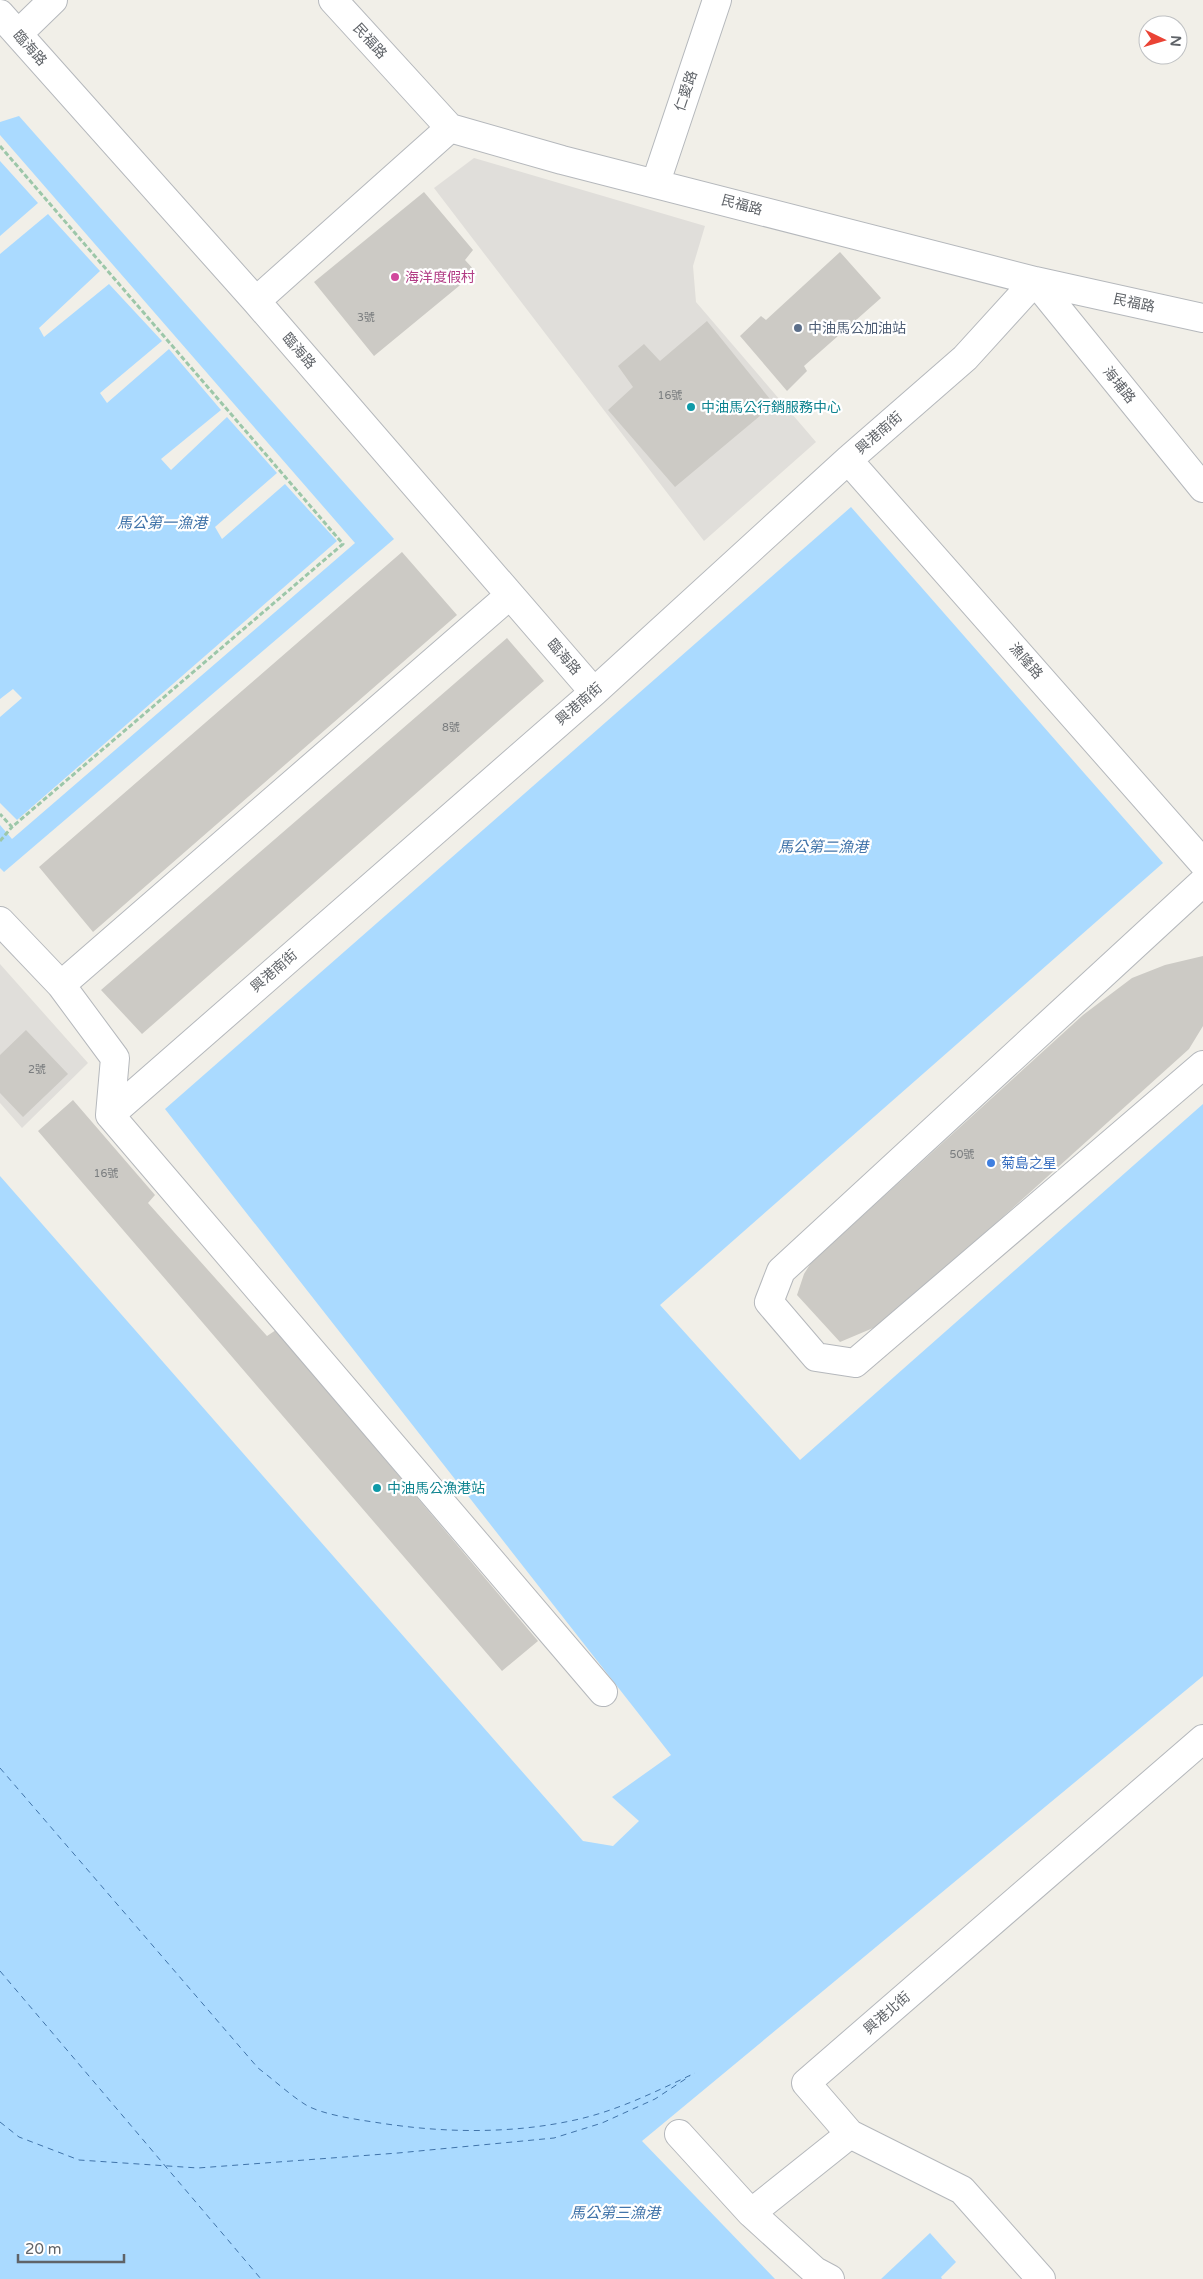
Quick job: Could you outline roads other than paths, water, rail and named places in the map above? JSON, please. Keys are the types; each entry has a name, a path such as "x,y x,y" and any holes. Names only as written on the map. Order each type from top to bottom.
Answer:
{"street":[{"path":"18,34 53,0"},
{"name":"民福路","path":"333,0 450,128 562,160 656,182 1035,282 1203,318"},
{"name":"仁愛路","path":"656,182 717,0"},
{"name":"臨海路","path":"0,14 256,301 594,692"},
{"path":"256,301 450,128"},
{"name":"興港南街","path":"110,1115 594,692 848,460 965,358 1035,282"},
{"name":"海埔路","path":"1035,282 1203,488"},
{"name":"漁隆路","path":"848,460 1203,863"},
{"path":"61,985 510,595"},
{"path":"1203,882 781,1271 769,1302 816,1357 855,1363 1203,1065"},
{"path":"0,921 61,985 115,1058 110,1115 603,1692"},
{"name":"興港北街","path":"1041,2279 962,2190 850,2134 806,2083 1203,1739"},
{"path":"679,2134 751,2213 815,2272 830,2279"},
{"path":"751,2213 850,2134"}],"water":[{"name":"馬公第一漁港","path":"19,116 394,539 4,872 0,868 0,122"},
{"name":"馬公第二漁港","path":"851,507 1163,863 660,1305 800,1460 1203,1104 1203,1676 642,2141 775,2279 0,2279 0,1176 583,1841 613,1846 639,1821 612,1797 671,1755 165,1109"},
{"path":"930,2233 956,2262 941,2277 942,2279 881,2279"}],"place":[{"name":"海洋度假村","path":"395,277"},
{"name":"中油馬公加油站","path":"798,328"},
{"name":"中油馬公行銷服務中心","path":"691,407"},
{"name":"菊島之星","path":"991,1163"},
{"name":"中油馬公漁港站","path":"377,1488"}],"water label":[{"name":"馬公第三漁港","path":"615,2213"}]}
